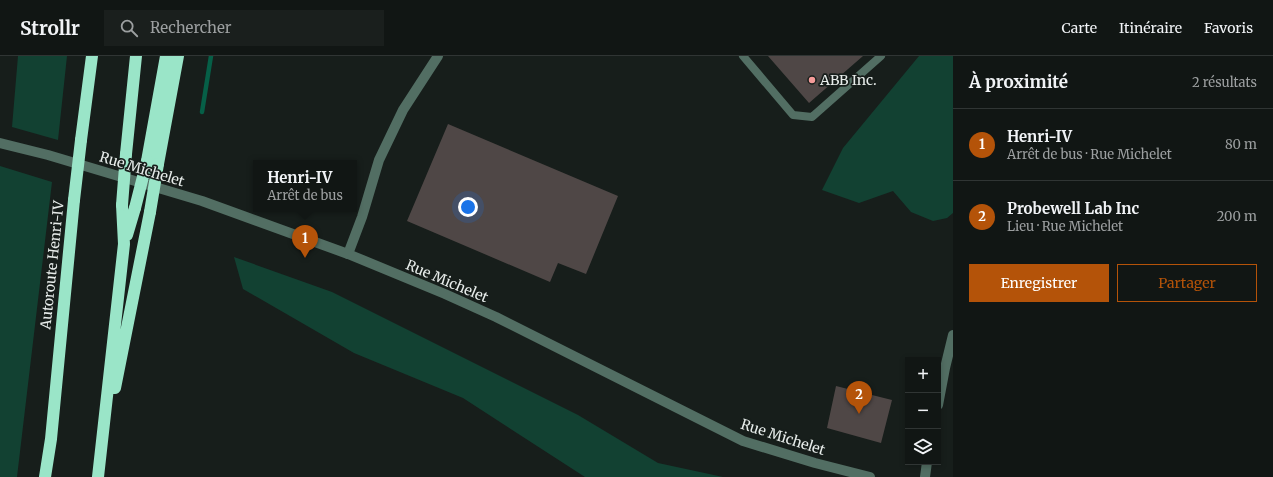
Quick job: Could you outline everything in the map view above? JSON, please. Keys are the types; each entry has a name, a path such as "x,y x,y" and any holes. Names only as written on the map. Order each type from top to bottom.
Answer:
{"highway":[{"name":"Autoroute Henri-IV","path":"46,477 74,200 92,56"},
{"path":"99,471 124,244 122,205 136,56"},
{"path":"99,471 150,212 152,163 166,56"},
{"path":"124,244 135,208 152,163 178,56"}],"street":[{"path":"348,254 362,217 379,160 403,110 438,56"},
{"name":"Rue Michelet","path":"0,143 48,155 202,201 348,254 496,317 743,440 815,463 870,477"},
{"path":"940,393 953,336"},
{"path":"925,477 927,465"}],"lane":[{"path":"743,56 793,115 812,117 881,56"}],"green space":[{"path":"18,56 67,56 58,140 12,127"},
{"path":"919,56 953,56 953,213 947,218 933,221 911,212 893,191 859,203 822,190 843,148"},
{"path":"0,166 52,182 17,477 0,477"},
{"path":"234,257 332,292 578,415 658,463 723,477 585,477 463,398 354,353 243,289"}],"building":[{"name":"ABB Inc.","path":"768,56 863,56 809,103"},
{"path":"448,124 618,196 586,274 558,263 550,282 407,221"},
{"path":"836,386 892,400 881,443 827,428"}],"waterway":[{"path":"202,112 211,56"}],"place":[{"name":"ABB Inc.","path":"812,80"},
{"name":"Henri-IV","path":"305,258"},
{"name":"Probewell Lab Inc","path":"859,414"}]}
